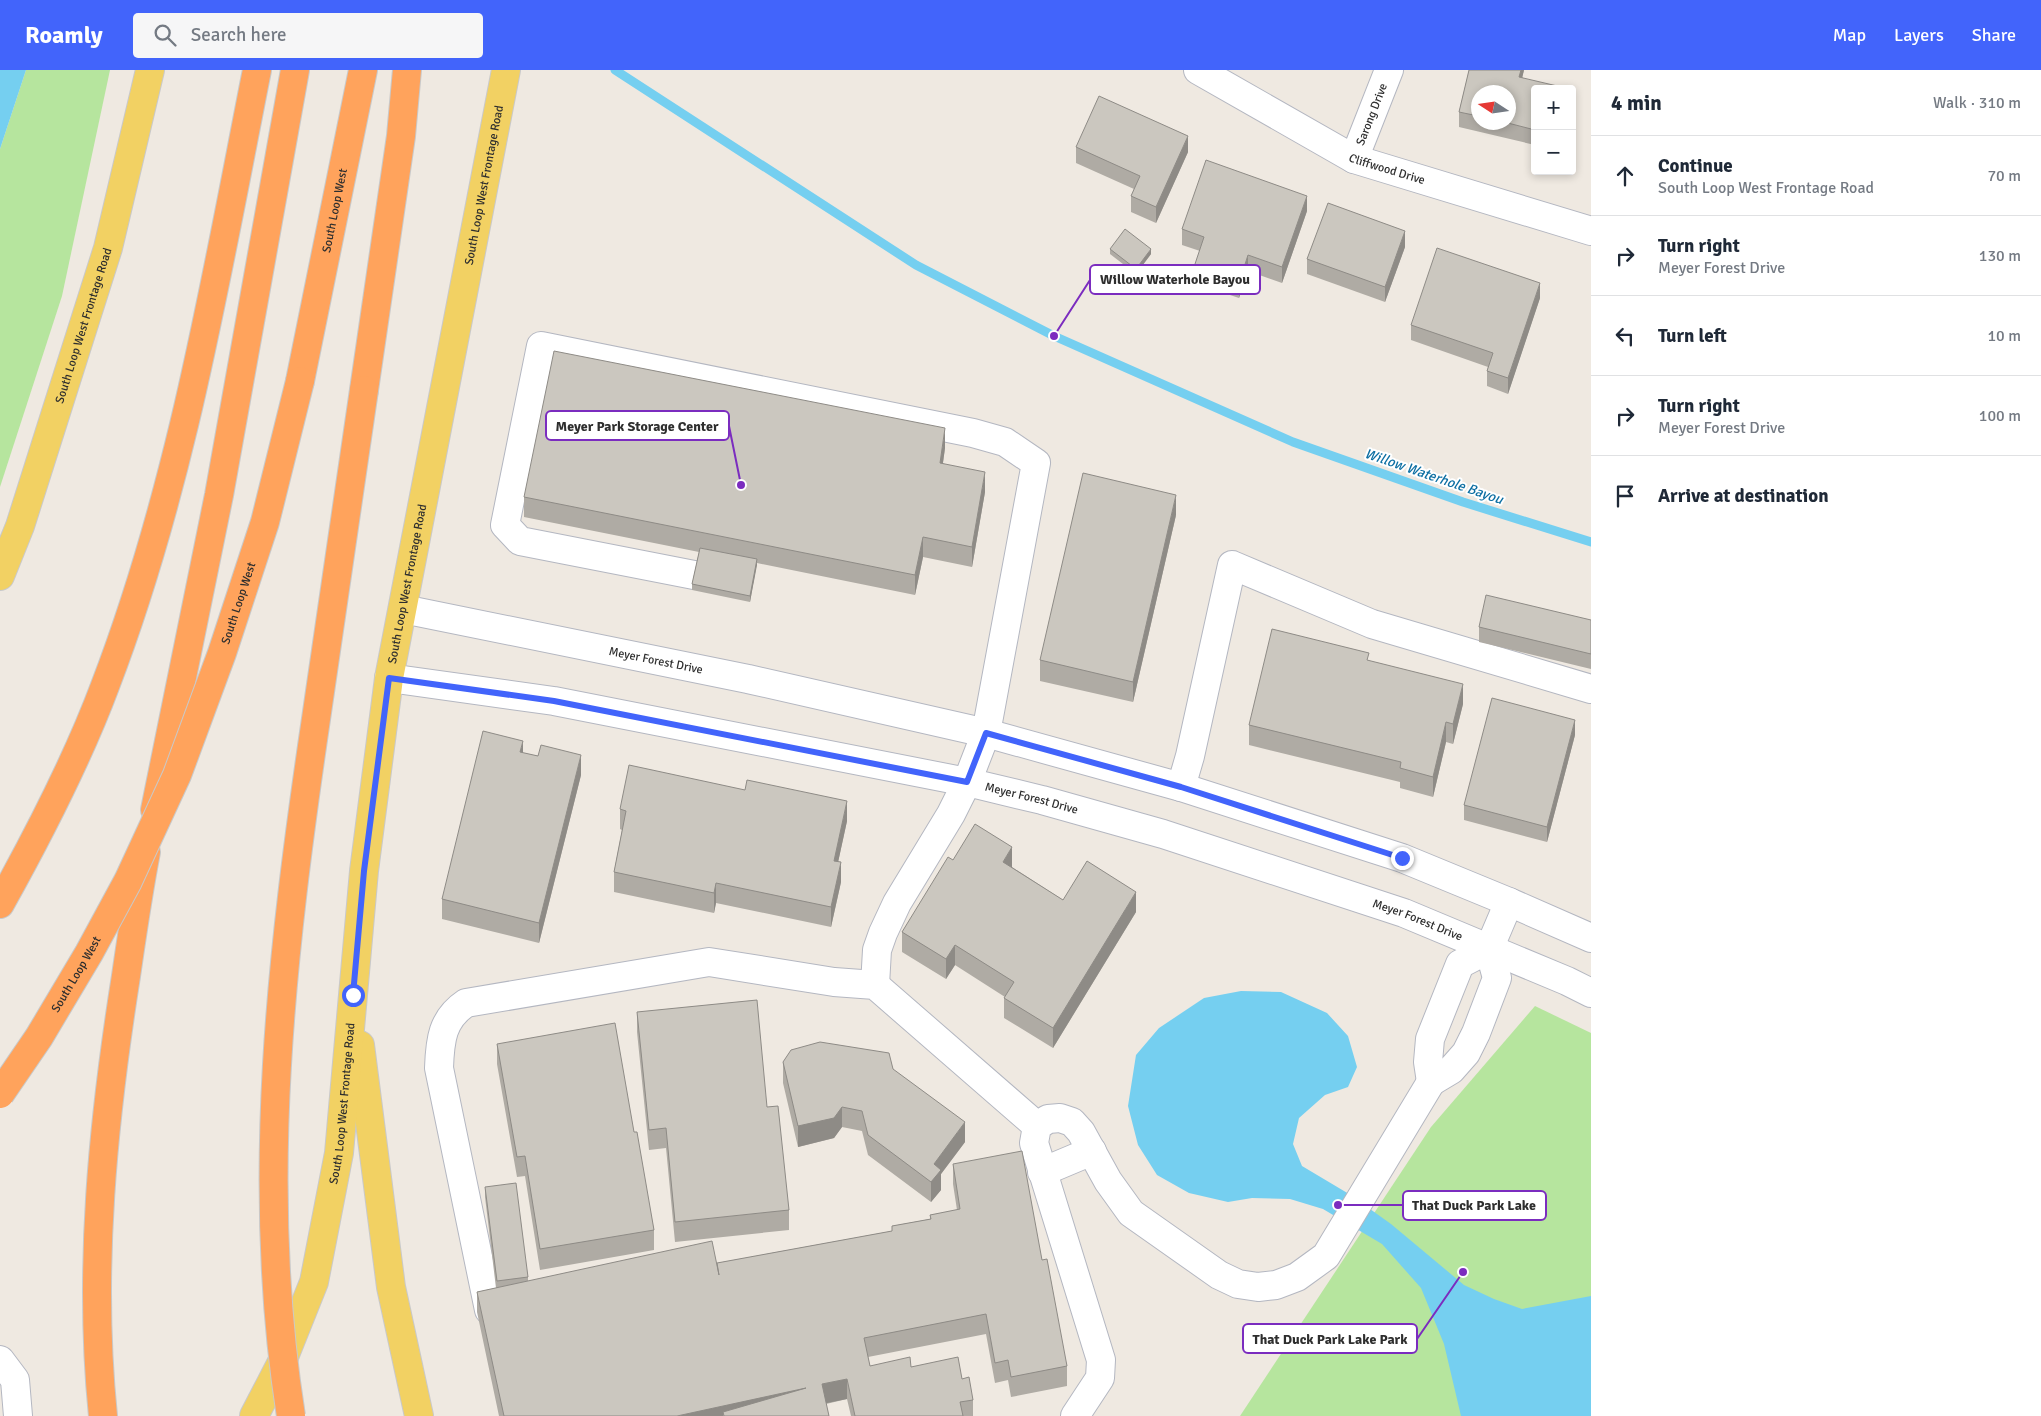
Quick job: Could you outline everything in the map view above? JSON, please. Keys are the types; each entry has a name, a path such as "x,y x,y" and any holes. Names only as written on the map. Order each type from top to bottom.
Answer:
{"highway":[{"path":"0,904 57,796 105,686 152,550 197,368 257,70"},
{"path":"103,1416 99,1378 96,1286 104,1139 118,1028 144,865 219,495 294,70"},
{"name":"South Loop West","path":"0,1094 40,1037 128,881 177,775 222,653 265,522 300,381 362,70"},
{"path":"292,1416 284,1369 274,1240 275,1092 287,937 303,808 401,136 407,70"}],"main road":[{"name":"South Loop West Frontage Road","path":"0,576 20,526 108,248 150,70"},
{"name":"South Loop West Frontage Road","path":"254,1416 282,1362 314,1282 338,1153 364,871 389,678 506,71"},
{"path":"353,995 390,1287 419,1416"}],"street":[{"name":"Cliffwood Drive","path":"1198,70 1354,159 1591,231"},
{"name":"Sarong Drive","path":"1354,159 1389,70"},
{"path":"694,575 520,541 505,525 541,346 972,434 1005,442 1036,463 986,733 967,782 951,814 897,904 883,933 877,950 875,985"},
{"path":"1181,787 1190,756 1232,565 1372,624 1591,689"},
{"name":"Meyer Forest Drive","path":"403,609 748,679 986,733 1181,787 1402,858 1510,902 1591,938"},
{"name":"Meyer Forest Drive","path":"389,678 554,701 967,782 1042,800 1163,834 1404,914 1489,948 1591,993"},
{"path":"1431,1082 1428,1062 1430,1039 1460,964 1489,948 1510,902"},
{"path":"1075,1416 1100,1378 1101,1360 1034,1143 1037,1126 1048,1119 1060,1118 1072,1122 1082,1132 1108,1181 1131,1213 1219,1275 1238,1284 1258,1287 1276,1285 1297,1277 1326,1256 1431,1082 1451,1070 1466,1053 1476,1033 1497,978 1489,948"},
{"path":"489,1310 439,1068 440,1046 444,1029 454,1011 466,1003 709,962 834,982 875,985 1037,1126"},
{"path":"1042,1172 1092,1151"},
{"path":"0,1360 15,1380 18,1416"}],"green space":[{"path":"26,70 110,70 62,296 0,487 0,149"},
{"path":"1535,1006 1591,1033 1591,1416 1240,1416 1431,1127"}],"water":[{"path":"0,70 26,70 0,149"},
{"path":"1241,991 1281,992 1327,1013 1348,1036 1357,1067 1348,1087 1325,1095 1299,1118 1293,1144 1302,1166 1349,1194 1391,1224 1464,1285 1494,1299 1522,1309 1591,1296 1591,1416 1461,1416 1444,1344 1421,1288 1382,1244 1323,1209 1290,1199 1252,1198 1228,1202 1189,1193 1157,1175 1138,1145 1128,1106 1136,1055 1159,1028 1204,998"}],"building":[{"path":"1469,70 1521,70 1519,77 1553,85 1531,85 1531,129 1516,125 1516,85 1471,85 1471,115 1459,112"},
{"path":"1099,96 1188,136 1156,207 1131,196 1140,176 1076,147"},
{"path":"1206,160 1307,196 1282,267 1248,255 1239,283 1194,267 1204,237 1182,229"},
{"path":"1328,203 1405,231 1385,287 1307,259"},
{"path":"1125,229 1151,249 1136,269 1110,249"},
{"path":"1437,248 1540,283 1508,378 1487,371 1493,353 1411,325"},
{"path":"554,351 945,428 940,463 985,472 972,547 923,537 915,575 524,497"},
{"path":"1083,473 1176,495 1133,682 1040,660"},
{"path":"700,548 757,559 750,596 692,584"},
{"path":"1486,595 1591,620 1591,654 1479,627"},
{"path":"1272,629 1369,653 1367,660 1463,684 1453,724 1446,722 1433,777 1400,768 1401,762 1249,725"},
{"path":"1492,698 1575,720 1547,827 1464,805"},
{"path":"483,731 523,741 520,752 538,756 541,745 581,755 539,923 442,899"},
{"path":"629,765 745,790 747,780 847,801 834,861 841,862 831,907 716,883 714,893 614,872 626,811 620,809"},
{"path":"975,824 1012,847 1003,862 1063,900 1087,861 1136,892 1053,1028 1004,998 1014,982 955,945 946,959 902,932 948,857 953,860"},
{"path":"757,1000 767,1107 778,1106 789,1210 675,1222 666,1128 649,1130 637,1012"},
{"path":"615,1023 634,1132 637,1132 654,1230 540,1249 525,1156 517,1157 497,1044"},
{"path":"820,1042 889,1053 893,1069 965,1122 934,1164 941,1170 931,1182 868,1135 862,1111 842,1107 834,1118 798,1126 783,1062 791,1050"},
{"path":"1022,1151 1042,1260 1047,1259 1067,1366 1011,1377 1008,1360 995,1363 986,1314 864,1338 870,1366 910,1357 911,1367 958,1357 962,1379 969,1377 973,1400 960,1402 963,1416 855,1416 847,1379 822,1384 829,1416 724,1416 723,1412 806,1388 677,1416 504,1416 477,1292 712,1241 719,1275 717,1263 892,1231 892,1226 931,1219 930,1215 960,1209 953,1164"},
{"path":"516,1183 528,1277 497,1281 485,1187"}],"waterway":[{"name":"Willow Waterhole Bayou","path":"615,70 916,265 1054,336 1293,442 1463,502 1591,542"}],"place":[{"name":"Willow Waterhole Bayou","path":"1054,336"},
{"name":"Meyer Park Storage Center","path":"741,485"},
{"name":"That Duck Park Lake","path":"1338,1205"},
{"name":"That Duck Park Lake Park","path":"1463,1272"}],"route":[{"path":"353,995 364,871 389,678 554,701 967,782 986,733 1181,787 1402,858"}]}
